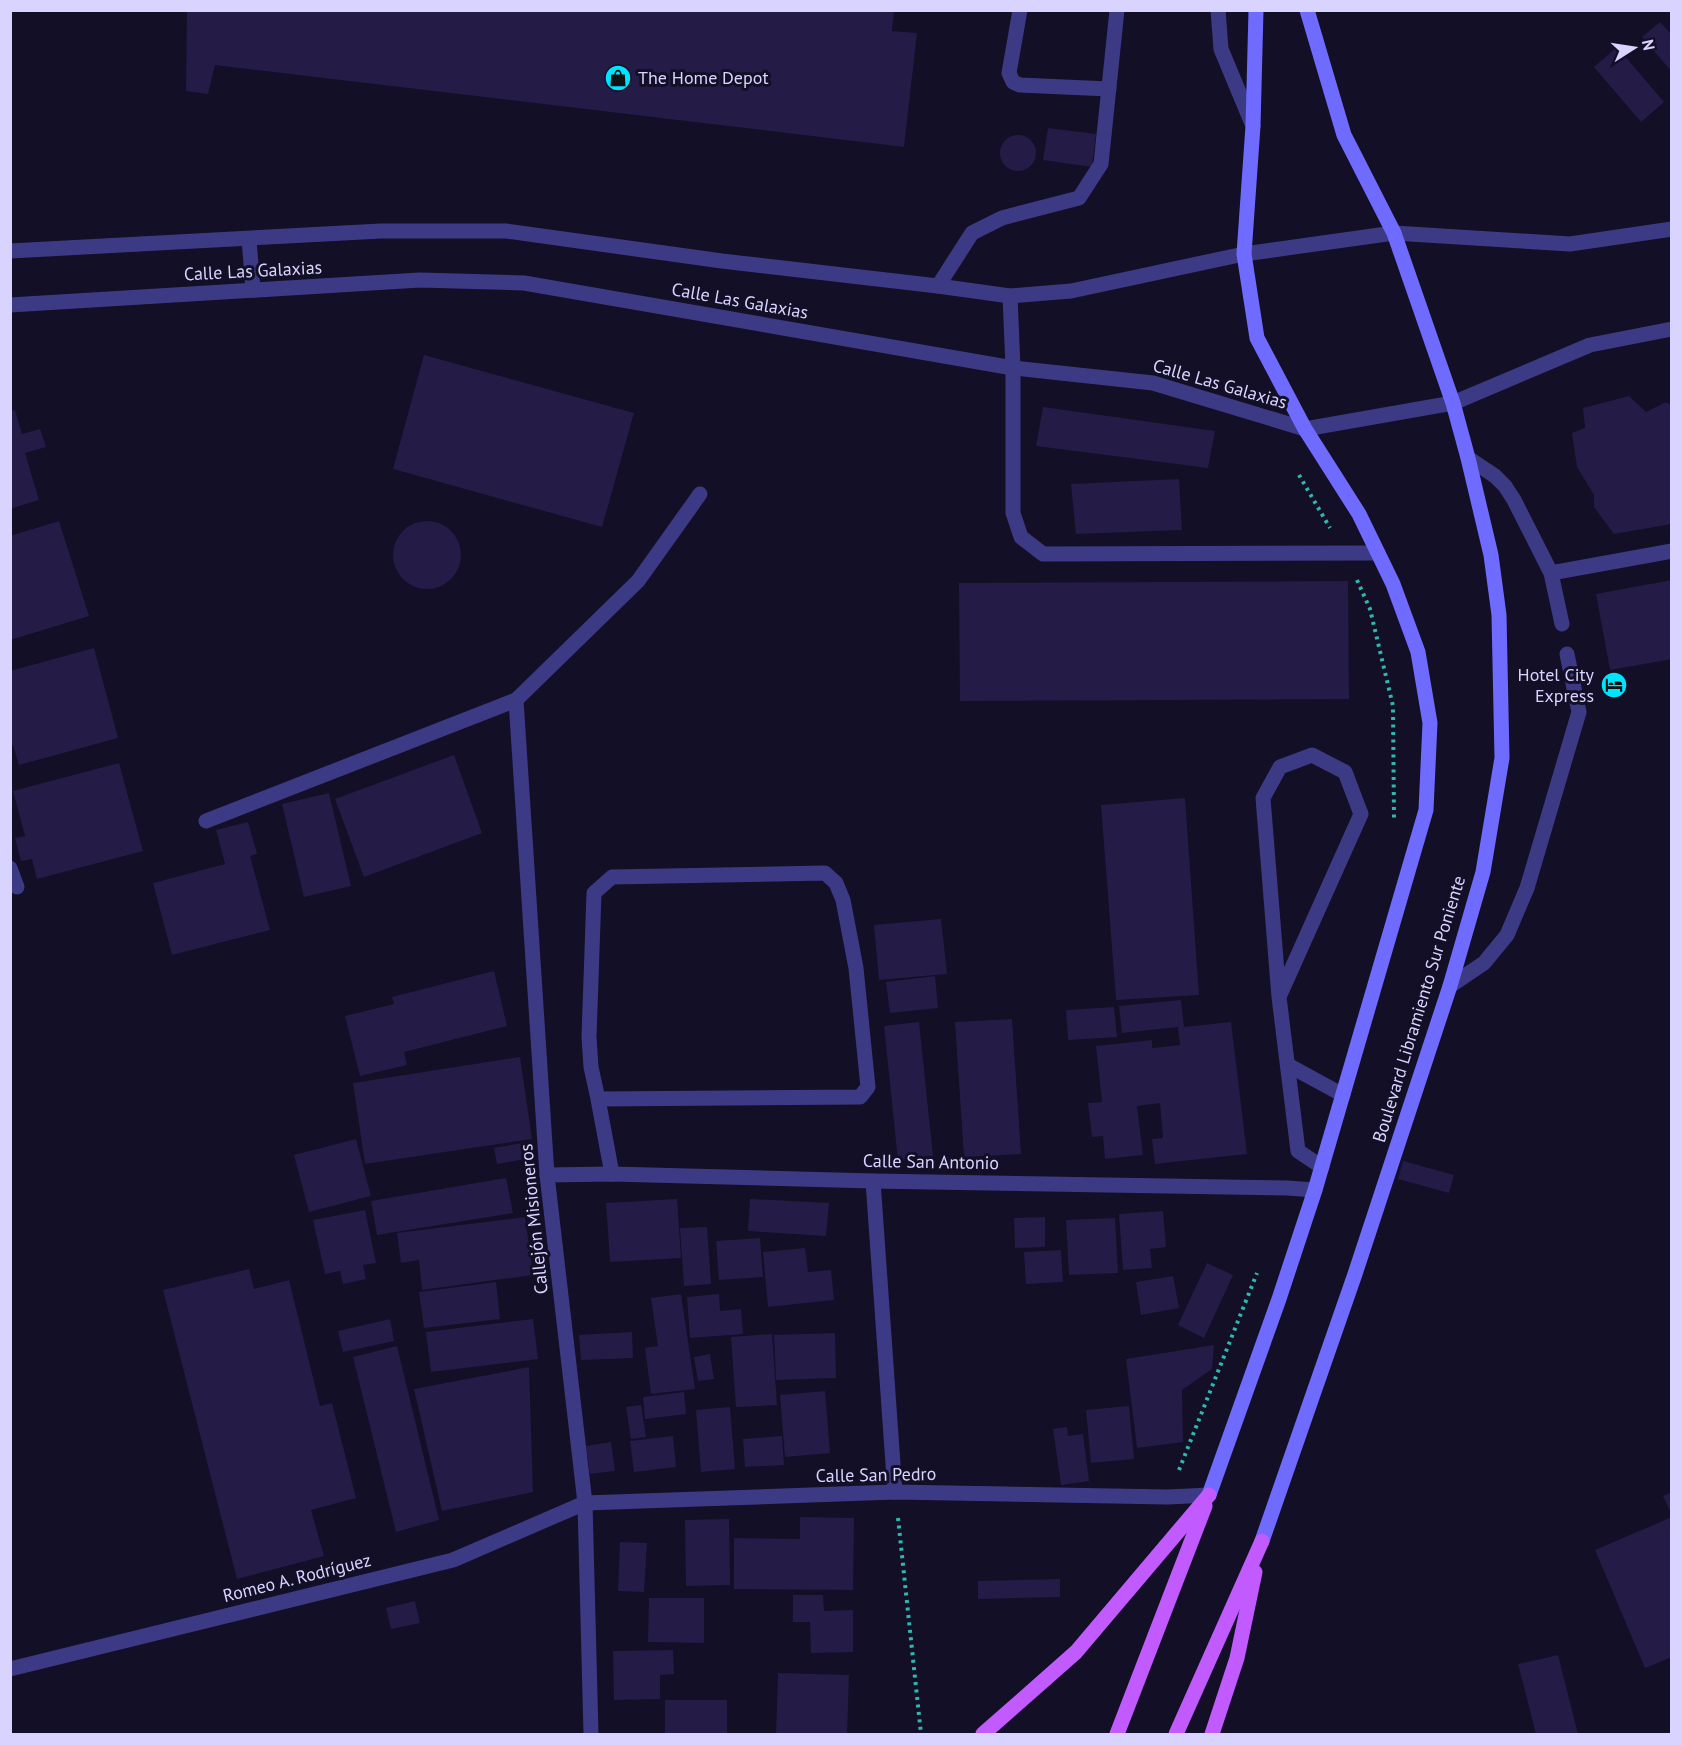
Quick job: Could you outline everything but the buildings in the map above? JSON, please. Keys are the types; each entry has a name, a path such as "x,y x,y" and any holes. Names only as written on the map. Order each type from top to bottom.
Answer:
{"main road":[{"path":"1116,1734 1209,1495 1279,1299 1322,1167 1426,810 1430,723 1418,652 1393,584 1359,514 1305,429 1257,338 1244,254 1253,126 1256,10"},
{"name":"Boulevard Libramiento Sur Poniente","path":"1262,1541 1351,1285 1450,986 1483,872 1502,759 1499,615 1491,555 1468,458 1453,403 1394,233 1344,135 1307,10"},
{"path":"983,1734 1076,1652 1209,1495"},
{"path":"1176,1734 1262,1541"},
{"path":"1212,1734 1237,1658 1262,1541"}],"street":[{"path":"1020,10 1010,74 1013,82 1020,85 1109,89"},
{"path":"938,286 972,233 1002,218 1079,198 1101,164 1117,10"},
{"path":"1218,10 1221,49 1253,126"},
{"name":"Calle Las Galaxias","path":"10,251 381,231 506,231 723,261 1010,296 1071,291 1244,254 1394,233 1570,244 1671,229"},
{"path":"249,239 253,290"},
{"name":"Calle Las Galaxias","path":"10,305 420,280 524,283 1013,368 1153,383 1305,429 1453,403 1590,345 1671,329"},
{"path":"1010,296 1013,368 1012,513 1021,537 1043,554 1378,553"},
{"path":"1468,458 1495,476 1514,500 1551,573 1562,624"},
{"path":"206,821 516,700 638,581 699,494"},
{"path":"1551,573 1671,551"},
{"path":"1450,986 1484,963 1507,934 1527,888 1579,712 1567,654"},
{"name":"Callejón Misioneros","path":"516,700 547,1175 585,1503 591,1734"},
{"path":"1279,997 1360,814 1346,772 1312,755 1280,767 1263,798 1279,997 1298,1151 1322,1167"},
{"path":"10,867 17,887"},
{"path":"598,1098 860,1096 868,1087 856,968 843,900 836,883 825,873 612,877 594,893 589,1037 591,1067 612,1174"},
{"path":"1288,1065 1343,1095"},
{"name":"Calle San Antonio","path":"547,1175 612,1174 1315,1190"},
{"path":"873,1181 895,1492"},
{"name":"Calle San Pedro","path":"585,1503 895,1492 1168,1497 1209,1495"},
{"name":"Romeo A. Rodríguez","path":"10,1669 453,1560 585,1503"}],"path":[{"path":"895,1492 921,1734"}],"place":[{"name":"The Home Depot","path":"618,78"},
{"name":"Hotel City Express","path":"1614,685"}]}
